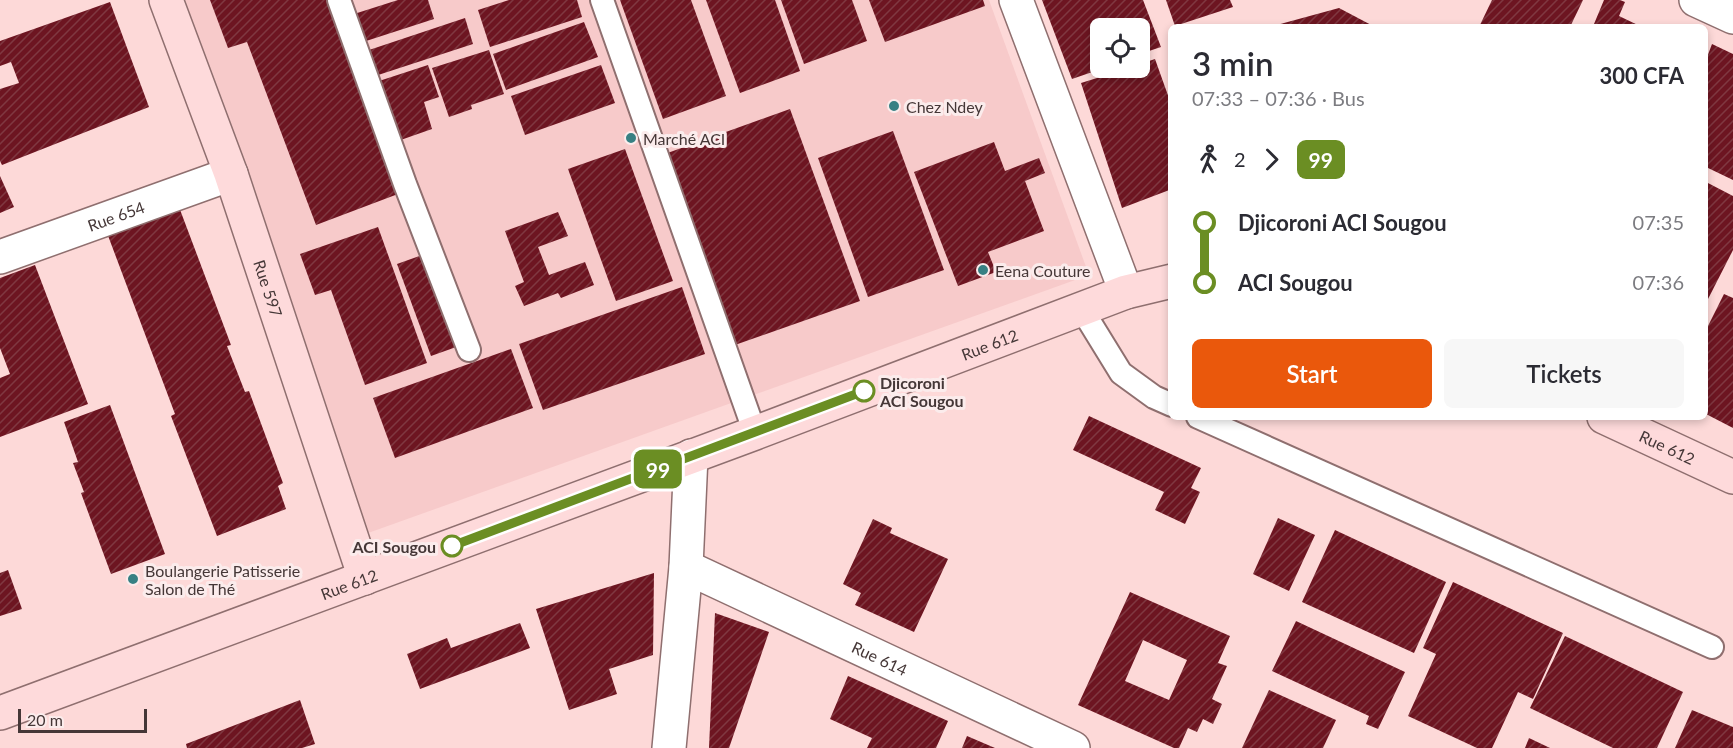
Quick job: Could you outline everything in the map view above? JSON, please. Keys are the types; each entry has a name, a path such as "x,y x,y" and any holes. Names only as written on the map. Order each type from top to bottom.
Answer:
{"street":[{"name":"Rue 597","path":"166,0 231,174 365,578"},
{"path":"1016,0 1125,292"},
{"path":"1696,0 1733,17"},
{"name":"Rue 654","path":"0,257 231,174"},
{"name":"Rue 612","path":"0,713 755,433 1081,308 1125,292 1168,282"},
{"name":"Rue 612","path":"1610,420 1733,477"},
{"path":"669,748 686,567 691,456"},
{"name":"Rue 614","path":"686,567 1073,748"}],"lane":[{"path":"339,0 405,184 469,350"},
{"path":"602,0 755,433"},
{"path":"1081,308 1121,373 1154,397 1168,403"},
{"path":"1205,420 1712,647"}],"shaded area":[{"name":"Marché ACI","path":"181,0 989,0 1089,275 343,542"}],"building":[{"path":"210,0 326,0 398,194 316,225 247,42 228,48"},
{"path":"398,0 428,0 434,19 363,42 354,14"},
{"path":"509,0 577,0 582,17 490,47 478,10"},
{"path":"620,0 691,0 726,96 663,119"},
{"path":"706,0 775,0 800,71 740,93"},
{"path":"781,0 852,0 867,41 804,64"},
{"path":"869,0 983,0 985,6 885,42"},
{"path":"1042,0 1143,0 1150,18 1090,18 1090,73 1072,79"},
{"path":"1166,0 1230,0 1233,7 1181,24 1174,24"},
{"path":"1492,0 1583,0 1571,24 1480,24"},
{"path":"1604,0 1620,0 1625,2 1619,16 1636,24 1594,24"},
{"path":"110,2 149,107 2,165 0,161 0,89 19,83 11,62 0,66 0,41"},
{"path":"1339,8 1369,24 1280,24"},
{"path":"465,18 473,44 372,77 363,52"},
{"path":"1150,18 1161,47 1150,51"},
{"path":"584,22 598,57 506,90 493,54"},
{"path":"1712,44 1733,54 1733,180 1708,168 1708,55"},
{"path":"489,50 504,94 471,105 472,109 449,117 432,68"},
{"path":"1155,59 1168,95 1168,191 1122,208 1081,83 1097,78 1150,78 1150,61"},
{"path":"428,65 439,97 424,102 432,129 395,142 376,82"},
{"path":"601,65 615,103 525,135 511,96"},
{"path":"790,109 860,301 732,346 662,155"},
{"path":"893,131 944,270 868,297 818,158"},
{"path":"994,142 1005,171 1039,158 1045,173 1025,181 1044,231 988,252 996,272 958,286 914,172"},
{"path":"625,149 673,281 616,301 568,169"},
{"path":"0,176 14,207 0,213"},
{"path":"1708,183 1733,196 1733,250 1708,299"},
{"path":"179,207 231,345 227,346 245,392 249,391 283,483 278,486 286,509 217,536 171,416 175,414 107,233"},
{"path":"558,212 568,236 538,247 549,275 585,262 594,285 561,298 558,293 524,306 515,286 524,282 505,231"},
{"path":"378,227 427,363 365,385 331,290 315,295 300,254"},
{"path":"425,254 459,346 431,356 397,264"},
{"path":"35,265 88,404 0,437 0,378 10,374 0,348 0,278"},
{"path":"682,287 705,354 543,410 519,344"},
{"path":"1724,294 1733,298 1733,428 1708,415 1708,326"},
{"path":"511,349 533,408 395,458 373,398"},
{"path":"110,405 165,554 111,574 81,493 84,492 73,463 78,462 64,422"},
{"path":"1089,416 1201,468 1191,488 1200,492 1185,524 1155,510 1164,492 1073,450"},
{"path":"1278,518 1315,535 1289,591 1253,574"},
{"path":"873,519 892,528 890,533 948,559 914,632 855,605 861,593 843,584"},
{"path":"1335,530 1446,582 1414,653 1302,602"},
{"path":"8,570 22,609 0,616 0,573"},
{"path":"654,573 653,655 609,669 617,694 569,710 536,609"},
{"path":"1453,582 1563,633 1533,699 1518,692 1492,748 1477,748 1408,716 1436,654 1423,648"},
{"path":"1130,592 1230,636 1218,663 1227,666 1212,699 1222,704 1213,724 1203,719 1197,732 1188,728 1179,748 1174,748 1078,705","holes":["1143,640 1187,660 1169,700 1125,681"]},
{"path":"715,613 769,632 729,748 709,748"},
{"path":"1296,621 1405,672 1378,729 1366,724 1369,716 1272,671"},
{"path":"520,623 530,648 420,689 407,654 447,638 451,648"},
{"path":"1565,636 1683,692 1657,748 1613,748 1530,708"},
{"path":"848,676 948,721 936,748 867,748 872,738 830,719"},
{"path":"1269,690 1336,720 1323,748 1242,748"},
{"path":"300,700 315,744 302,748 187,748 186,744"},
{"path":"1692,710 1733,727 1733,748 1675,748"},
{"path":"967,736 995,748 962,748"},
{"path":"1529,738 1550,748 1525,748"}],"bus line":[{"name":"99","path":"452,546 864,391"}],"place":[{"name":"Chez Ndey","path":"894,106"},
{"name":"Marché ACI","path":"631,138"},
{"name":"Eena Couture","path":"983,270"},
{"name":"Djicoroni ACI Sougou","path":"864,391"},
{"name":"ACI Sougou","path":"452,546"},
{"name":"Boulangerie Patisserie Salon de Thé","path":"133,579"}]}
